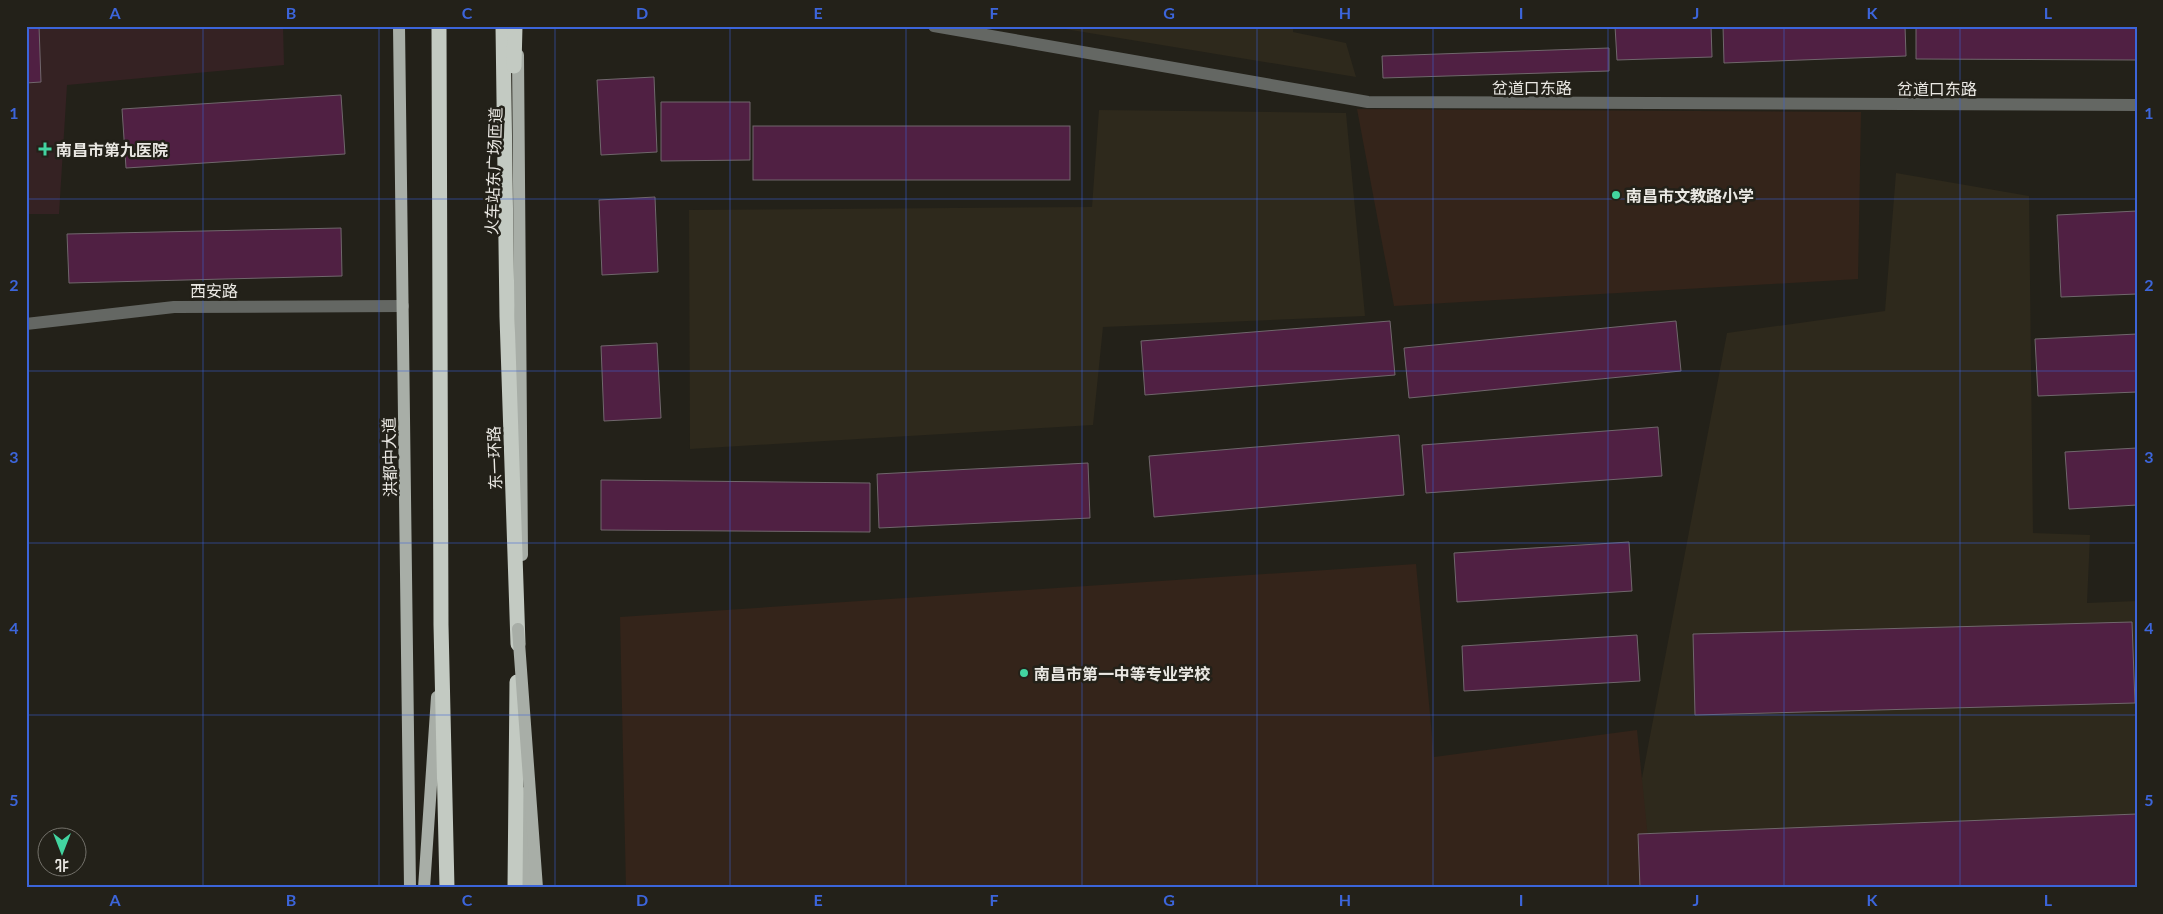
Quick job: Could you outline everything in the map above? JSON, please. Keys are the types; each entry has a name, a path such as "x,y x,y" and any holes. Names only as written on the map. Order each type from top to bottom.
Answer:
{"highway":[{"path":"439,26 441,625 448,888"},
{"name":"东一环路","path":"503,26 506,317 518,629 515,888"},
{"name":"火车站东广场匝道","path":"506,317 516,26"}],"main road":[{"name":"洪都中大道","path":"399,26 410,888"},
{"path":"516,26 526,888"},
{"path":"424,888 441,625"},
{"path":"518,629 537,888"}],"street":[{"name":"岔道口东路","path":"934,26 1368,102 2137,105"},
{"name":"西安路","path":"26,324 174,307 403,306"}],"shaded area":[{"name":"南昌市第九医院","path":"26,26 283,26 284,65 67,85 59,214 26,214"},
{"path":"1047,26 1293,26 1293,32 1346,43 1356,77"},
{"name":"南昌市文教路小学","path":"1357,109 1861,112 1858,279 1394,306"},
{"path":"1099,110 1346,113 1365,316 1103,327 1093,425 690,449 689,210 1092,207"},
{"path":"1896,173 2029,196 2033,533 2090,535 2087,603 2137,601 2137,888 1621,888 1727,333 1885,311"},
{"name":"南昌市第一中等专业学校","path":"1416,564 1434,757 1637,730 1653,888 626,888 620,617"}],"building":[{"path":"26,26 39,26 41,82 26,83"},
{"path":"1615,26 1711,26 1712,57 1617,60"},
{"path":"1723,26 1905,26 1906,56 1724,63"},
{"path":"1916,26 2137,26 2137,60 1916,59"},
{"path":"1609,48 1609,71 1383,78 1382,56"},
{"path":"654,77 657,152 601,155 597,80"},
{"path":"341,95 345,154 126,168 122,109"},
{"path":"661,102 750,102 750,160 661,161"},
{"path":"753,126 1070,126 1070,180 753,180"},
{"path":"655,197 658,272 602,275 599,200"},
{"path":"2137,211 2137,294 2061,297 2057,215"},
{"path":"341,228 342,276 69,283 67,234"},
{"path":"1390,321 1395,375 1145,395 1141,341"},
{"path":"1676,321 1681,371 1409,398 1404,348"},
{"path":"2137,334 2137,392 2038,396 2035,339"},
{"path":"657,343 661,418 604,421 601,346"},
{"path":"1658,427 1662,476 1426,493 1422,445"},
{"path":"1399,435 1404,495 1154,517 1149,456"},
{"path":"2137,448 2137,505 2069,509 2065,452"},
{"path":"1088,463 1090,518 879,528 877,474"},
{"path":"601,480 870,483 870,532 601,530"},
{"path":"1629,542 1632,591 1457,602 1454,553"},
{"path":"2132,622 2135,703 1695,715 1693,634"},
{"path":"1637,635 1640,681 1464,691 1462,646"},
{"path":"2137,814 2137,887 1640,888 1638,834"}],"place":[{"name":"南昌市第九医院","path":"45,149"},
{"name":"南昌市文教路小学","path":"1616,195"},
{"name":"南昌市第一中等专业学校","path":"1024,673"}]}
